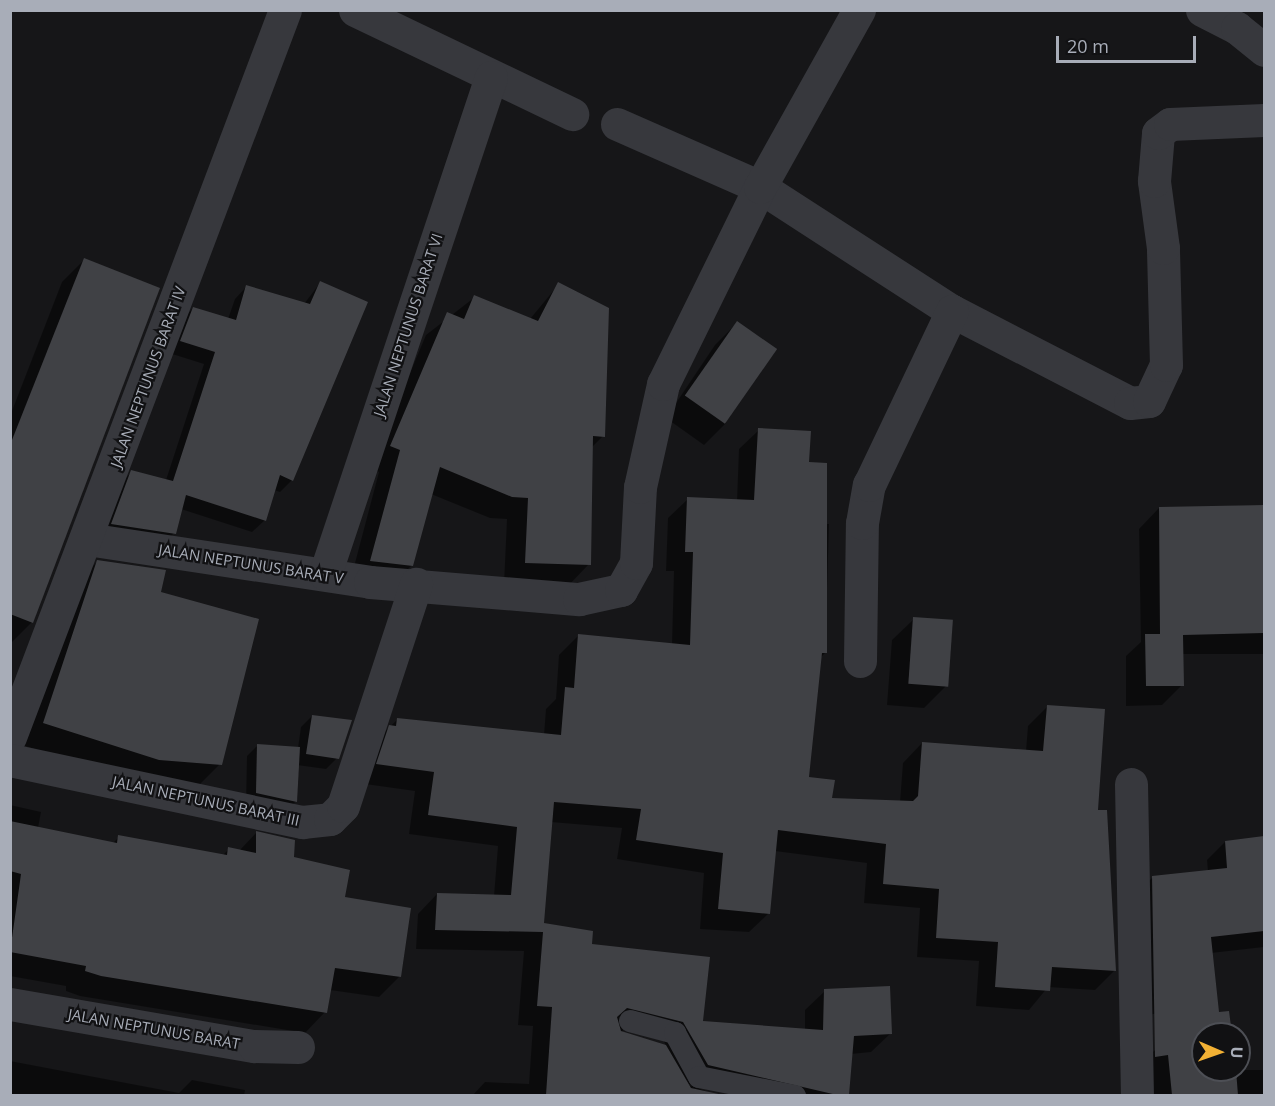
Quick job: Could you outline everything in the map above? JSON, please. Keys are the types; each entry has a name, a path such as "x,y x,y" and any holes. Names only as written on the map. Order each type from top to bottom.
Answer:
{"street":[{"path":"355,10 572,114"},
{"path":"760,187 859,10"},
{"path":"1202,10 1237,28 1264,50"},
{"name":"JALAN NEPTUNUS BARAT IV","path":"10,737 87,539 284,13"},
{"name":"JALAN NEPTUNUS BARAT VI","path":"325,574 491,76"},
{"path":"617,124 760,187 952,311 1103,392 1130,403 1149,401 1166,365 1167,322 1154,181 1158,133 1170,124 1264,120"},
{"name":"JALAN NEPTUNUS BARAT V","path":"87,539 325,574 579,598 605,596 630,581 640,487 663,384 760,187"},
{"path":"860,661 862,523 869,485 952,311"},
{"name":"JALAN NEPTUNUS BARAT III","path":"10,760 302,822 330,819 343,806 416,584"},
{"path":"1131,784 1137,1095"},
{"name":"JALAN NEPTUNUS BARAT","path":"10,1004 254,1046 298,1047"}],"lane":[{"path":"630,1021 675,1033 699,1077 795,1095"}],"building":[{"path":"84,258 160,288 33,623 10,614 10,445"},
{"path":"320,281 368,302 293,481 280,475 266,521 186,495 176,534 111,524 131,470 173,481 215,352 180,341 193,307 236,320 246,285 310,304"},
{"path":"558,282 609,308 605,437 593,436 591,565 525,563 528,498 512,497 440,467 413,566 370,561 400,450 390,446 447,312 464,319 474,295 538,321"},
{"path":"737,321 777,349 725,424 685,396"},
{"path":"758,428 811,431 809,462 827,463 827,653 822,653 809,777 835,780 832,798 913,801 918,796 922,742 1043,751 1047,705 1105,709 1098,810 1107,810 1116,971 1052,967 1050,991 995,987 998,942 936,938 939,889 883,884 886,844 778,830 770,914 718,909 723,853 636,840 641,809 554,802 544,923 593,931 592,944 710,957 703,1021 823,1030 824,989 890,986 892,1034 854,1036 849,1095 837,1095 708,1065 683,1022 627,1008 617,1017 621,1031 666,1045 691,1088 723,1095 546,1095 552,1007 537,1006 543,932 435,930 437,893 511,895 517,827 428,815 434,772 376,764 389,725 396,726 397,718 561,735 565,687 574,688 578,634 690,645 693,552 685,552 687,497 754,500"},
{"path":"1264,505 1264,633 1183,635 1184,686 1146,686 1145,634 1160,634 1159,507"},
{"path":"97,560 166,570 161,592 259,619 222,765 159,760 43,723"},
{"path":"913,617 953,620 948,687 908,684"},
{"path":"312,715 352,720 339,759 306,754"},
{"path":"257,744 300,747 297,802 256,793"},
{"path":"10,821 117,843 118,835 227,855 228,847 256,853 256,831 295,840 294,857 350,870 345,897 411,908 401,977 335,968 327,1013 101,976 85,971 86,966 10,952 21,874 10,871"},
{"path":"1264,836 1264,931 1211,937 1219,1012 1229,1011 1230,1022 1191,1022 1191,1082 1237,1082 1238,1095 1172,1095 1168,1055 1155,1057 1152,876 1227,868 1225,841"}]}
